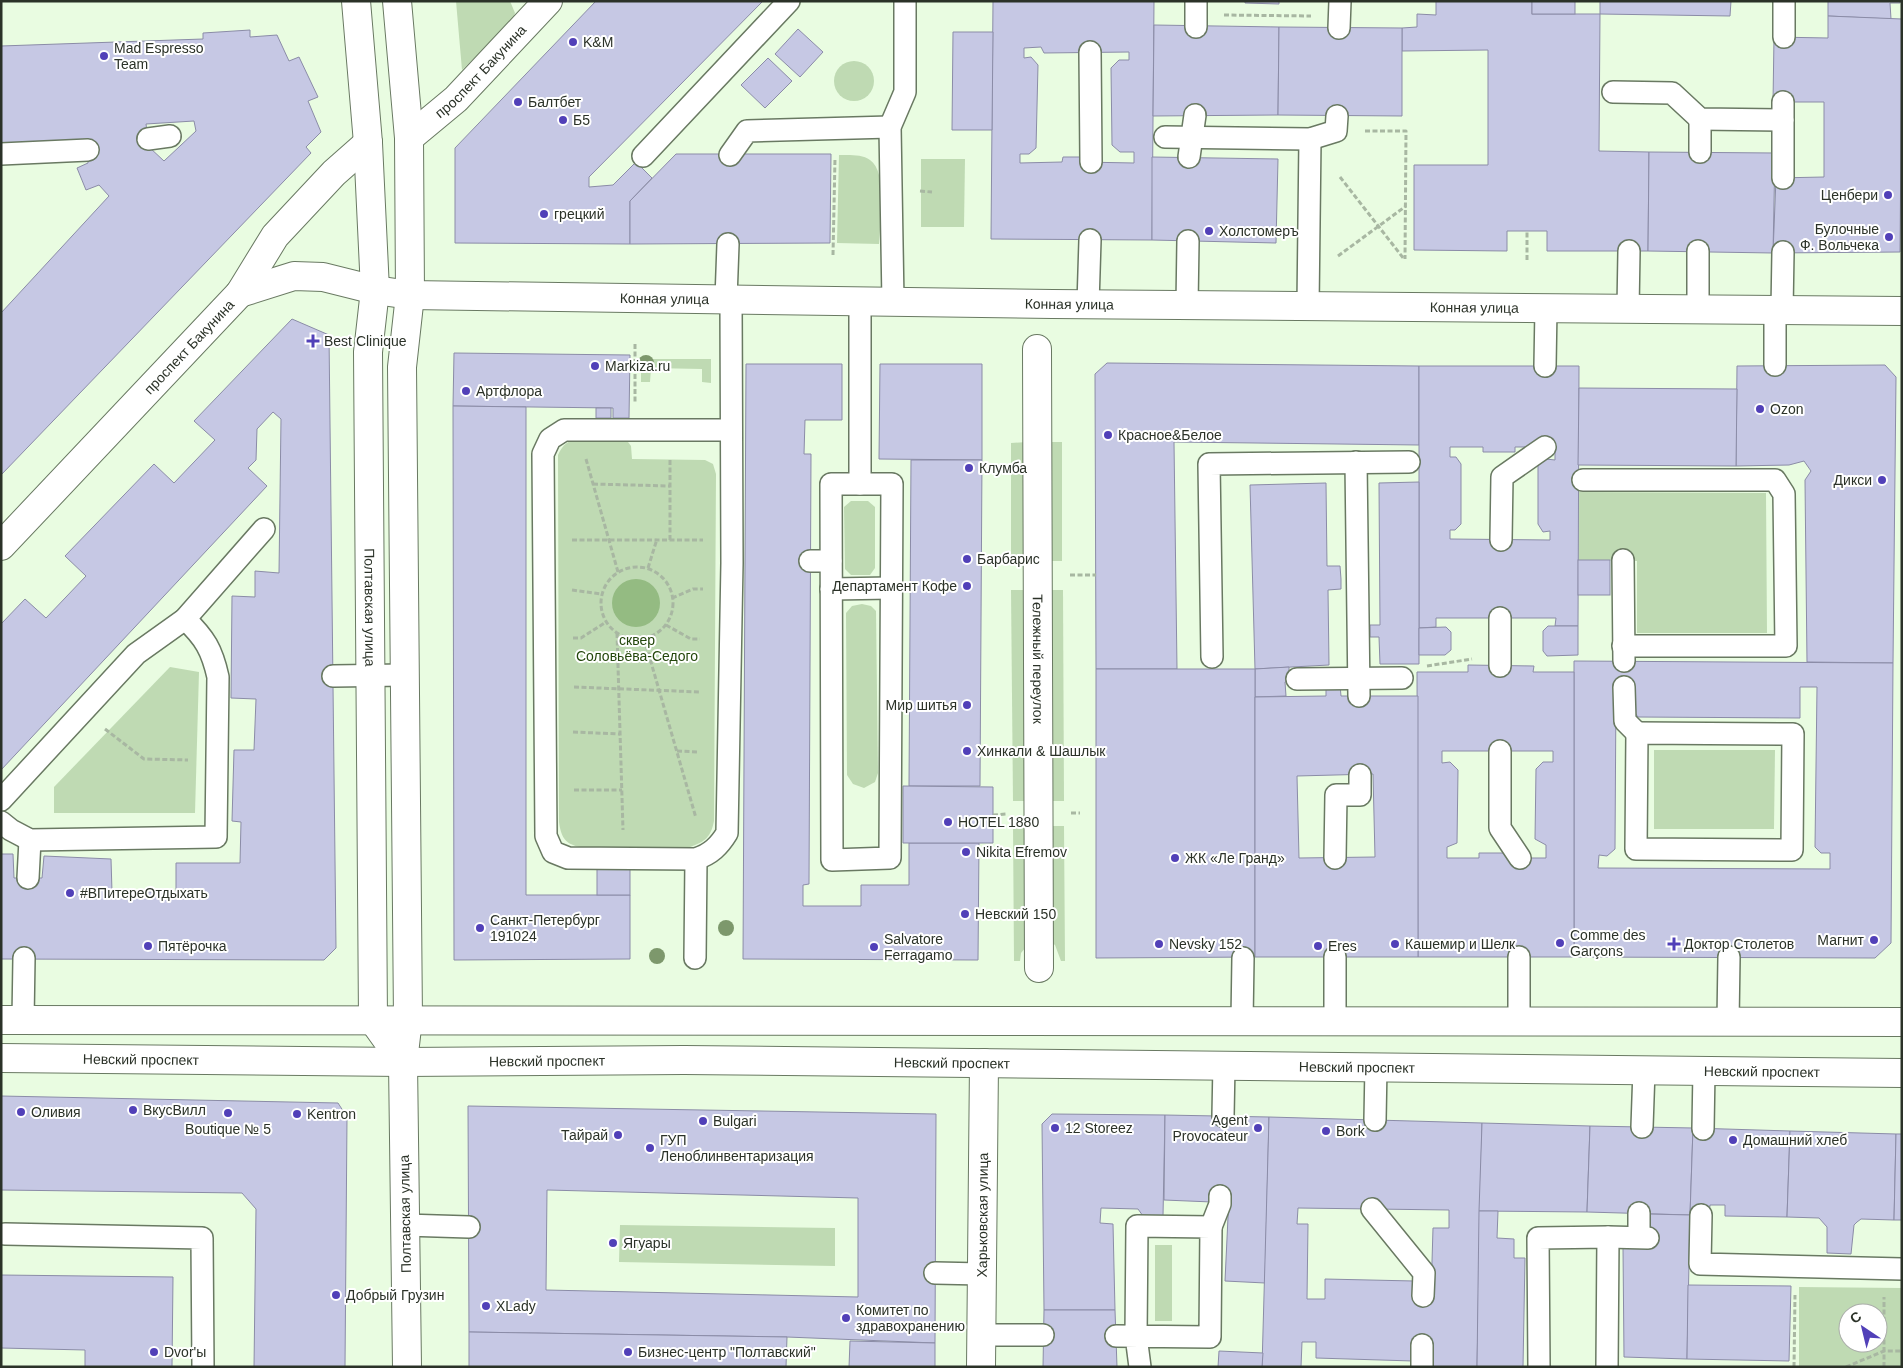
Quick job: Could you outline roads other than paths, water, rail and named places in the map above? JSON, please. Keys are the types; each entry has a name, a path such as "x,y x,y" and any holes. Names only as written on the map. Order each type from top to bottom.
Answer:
{"street":[{"name":"Полтавская улица","path":"356,1 368,142 375,290 368,352 373,1020"},
{"name":"Полтавская улица","path":"397,1 409,148 410,295 402,352 408,1019 404,1062 407,1367"},
{"name":"проспект Бакунина","path":"409,148 548,1"},
{"path":"368,142 409,148"},
{"name":"проспект Бакунина","path":"1,546 240,293 275,236 334,173 368,142"},
{"name":"Конная улица","path":"240,293 294,276 323,277 375,290 410,295 892,302 1902,311"},
{"name":"Тележный переулок","path":"1036,349 1039,968"},
{"path":"12,1020 1902,1022"},
{"path":"373,1020 404,1062"},
{"name":"Невский проспект","path":"1,1058 404,1062 684,1060 1224,1064 1902,1073"},
{"name":"Харьковская улица","path":"981,1367 984,1063"}],"lane":[{"path":"643,156 789,1"},
{"path":"892,302 890,127 905,92 905,1"},
{"path":"1784,1 1784,37"},
{"path":"1090,52 1091,162"},
{"path":"1613,92 1672,93 1700,119 1700,152"},
{"path":"1700,119 1783,111 1783,178"},
{"path":"1190,148 1195,115"},
{"path":"1165,137 1190,148 1310,140 1337,124"},
{"path":"730,155 747,131 890,127"},
{"path":"148,139 170,136"},
{"path":"1308,306 1310,140"},
{"path":"1,154 88,150"},
{"path":"1088,304 1090,240"},
{"path":"1187,305 1188,241"},
{"path":"728,244 731,430 731,539 738,563 731,639 727,833 719,846 701,857 568,858 553,852 546,836 543,454 550,439 564,430 731,430"},
{"path":"1628,309 1629,251"},
{"path":"1698,251 1698,309"},
{"path":"1775,366 1783,252"},
{"path":"860,301 860,484"},
{"path":"1545,366 1546,308"},
{"path":"1501,540 1502,477 1545,447"},
{"path":"1356,462 1359,687"},
{"path":"1212,657 1209,464 1410,462"},
{"path":"1583,480 1775,473 1784,494 1786,646 1624,654 1623,560"},
{"path":"831,484 860,484 892,484 890,858 832,860 831,589 821,561 831,484"},
{"path":"1,800 136,654 186,619 264,529"},
{"path":"831,589 891,588"},
{"path":"1500,618 1500,662"},
{"path":"1,822 11,830 30,840 216,836 217,761 225,677 201,634 186,619"},
{"path":"332,676 405,675"},
{"path":"1297,679 1359,687 1402,678"},
{"path":"1624,687 1625,720 1637,733 1636,850 1731,859 1792,850 1793,734 1637,733"},
{"path":"1500,751 1500,828 1520,858"},
{"path":"1335,858 1336,795 1360,795 1360,775"},
{"path":"28,878 30,840"},
{"path":"695,958 701,857"},
{"path":"1335,957 1335,1021"},
{"path":"1519,957 1519,1022"},
{"path":"1728,1022 1729,957"},
{"path":"12,1020 24,958"},
{"path":"1242,1021 1243,958"},
{"path":"1223,1116 1224,1064"},
{"path":"1375,1120 1376,1066"},
{"path":"1642,1127 1644,1070"},
{"path":"1703,1129 1704,1070"},
{"path":"1126,1336 1210,1337 1212,1226 1220,1204 1220,1196"},
{"path":"1372,1209 1424,1273 1423,1296"},
{"path":"1539,1367 1538,1238 1643,1238 1639,1214"},
{"path":"1701,1215 1695,1240 1700,1264 1893,1269"},
{"path":"405,1225 469,1227"},
{"path":"1140,1367 1126,1336 1137,1226 1212,1226"},
{"path":"5,1234 202,1238 203,1367"},
{"path":"1607,1367 1608,1237"},
{"path":"935,1272 982,1274"},
{"path":"982,1335 1043,1335"},
{"path":"1422,1345 1422,1367"}],"place":[{"name":"K&M","path":"573,42"},
{"name":"Mad Espresso Team","path":"104,56"},
{"name":"Балтбет","path":"518,102"},
{"name":"Б5","path":"563,120"},
{"name":"Ценбери","path":"1888,195"},
{"name":"грецкий","path":"544,214"},
{"name":"Холстомеръ","path":"1209,231"},
{"name":"Булочные Ф. Вольчека","path":"1889,237"},
{"name":"Best Clinique","path":"313,341"},
{"name":"Markiza.ru","path":"595,366"},
{"name":"Артфлора","path":"466,391"},
{"name":"Ozon","path":"1760,409"},
{"name":"Красное&Белое","path":"1108,435"},
{"name":"Клумба","path":"969,468"},
{"name":"Дикси","path":"1882,480"},
{"name":"Барбарис","path":"967,559"},
{"name":"Департамент Кофе","path":"967,586"},
{"name":"Мир шитья","path":"967,705"},
{"name":"Хинкали & Шашлык","path":"967,751"},
{"name":"HOTEL 1880","path":"948,822"},
{"name":"Nikita Efremov","path":"966,852"},
{"name":"ЖК «Ле Гранд»","path":"1175,858"},
{"name":"#ВПитереОтдыхать","path":"70,893"},
{"name":"Невский 150","path":"965,914"},
{"name":"Санкт-Петербург 191024","path":"480,928"},
{"name":"Магнит","path":"1874,940"},
{"name":"Comme des Garçons","path":"1560,943"},
{"name":"Nevsky 152","path":"1159,944"},
{"name":"Кашемир и Шелк","path":"1395,944"},
{"name":"Доктор Столетов","path":"1674,944"},
{"name":"Пятёрочка","path":"148,946"},
{"name":"Eres","path":"1318,946"},
{"name":"Salvatore Ferragamo","path":"874,947"},
{"name":"ВкусВилл","path":"133,1110"},
{"name":"Оливия","path":"21,1112"},
{"name":"Boutique № 5","path":"228,1113"},
{"name":"Kentron","path":"297,1114"},
{"name":"Bulgari","path":"703,1121"},
{"name":"12 Storeez","path":"1055,1128"},
{"name":"Agent Provocateur","path":"1258,1128"},
{"name":"Bork","path":"1326,1131"},
{"name":"Тайрай","path":"618,1135"},
{"name":"Домашний хлеб","path":"1733,1140"},
{"name":"ГУП Леноблинвентаризация","path":"650,1148"},
{"name":"Ягуары","path":"613,1243"},
{"name":"Добрый Грузин","path":"336,1295"},
{"name":"XLady","path":"486,1306"},
{"name":"Комитет по здравохранению","path":"846,1318"},
{"name":"Dvor'ы","path":"154,1352"},
{"name":"Бизнес-центр \"Полтавский\"","path":"628,1352"}],"park label":[{"name":"сквер Соловьёва-Седого","path":"637,648"}]}
